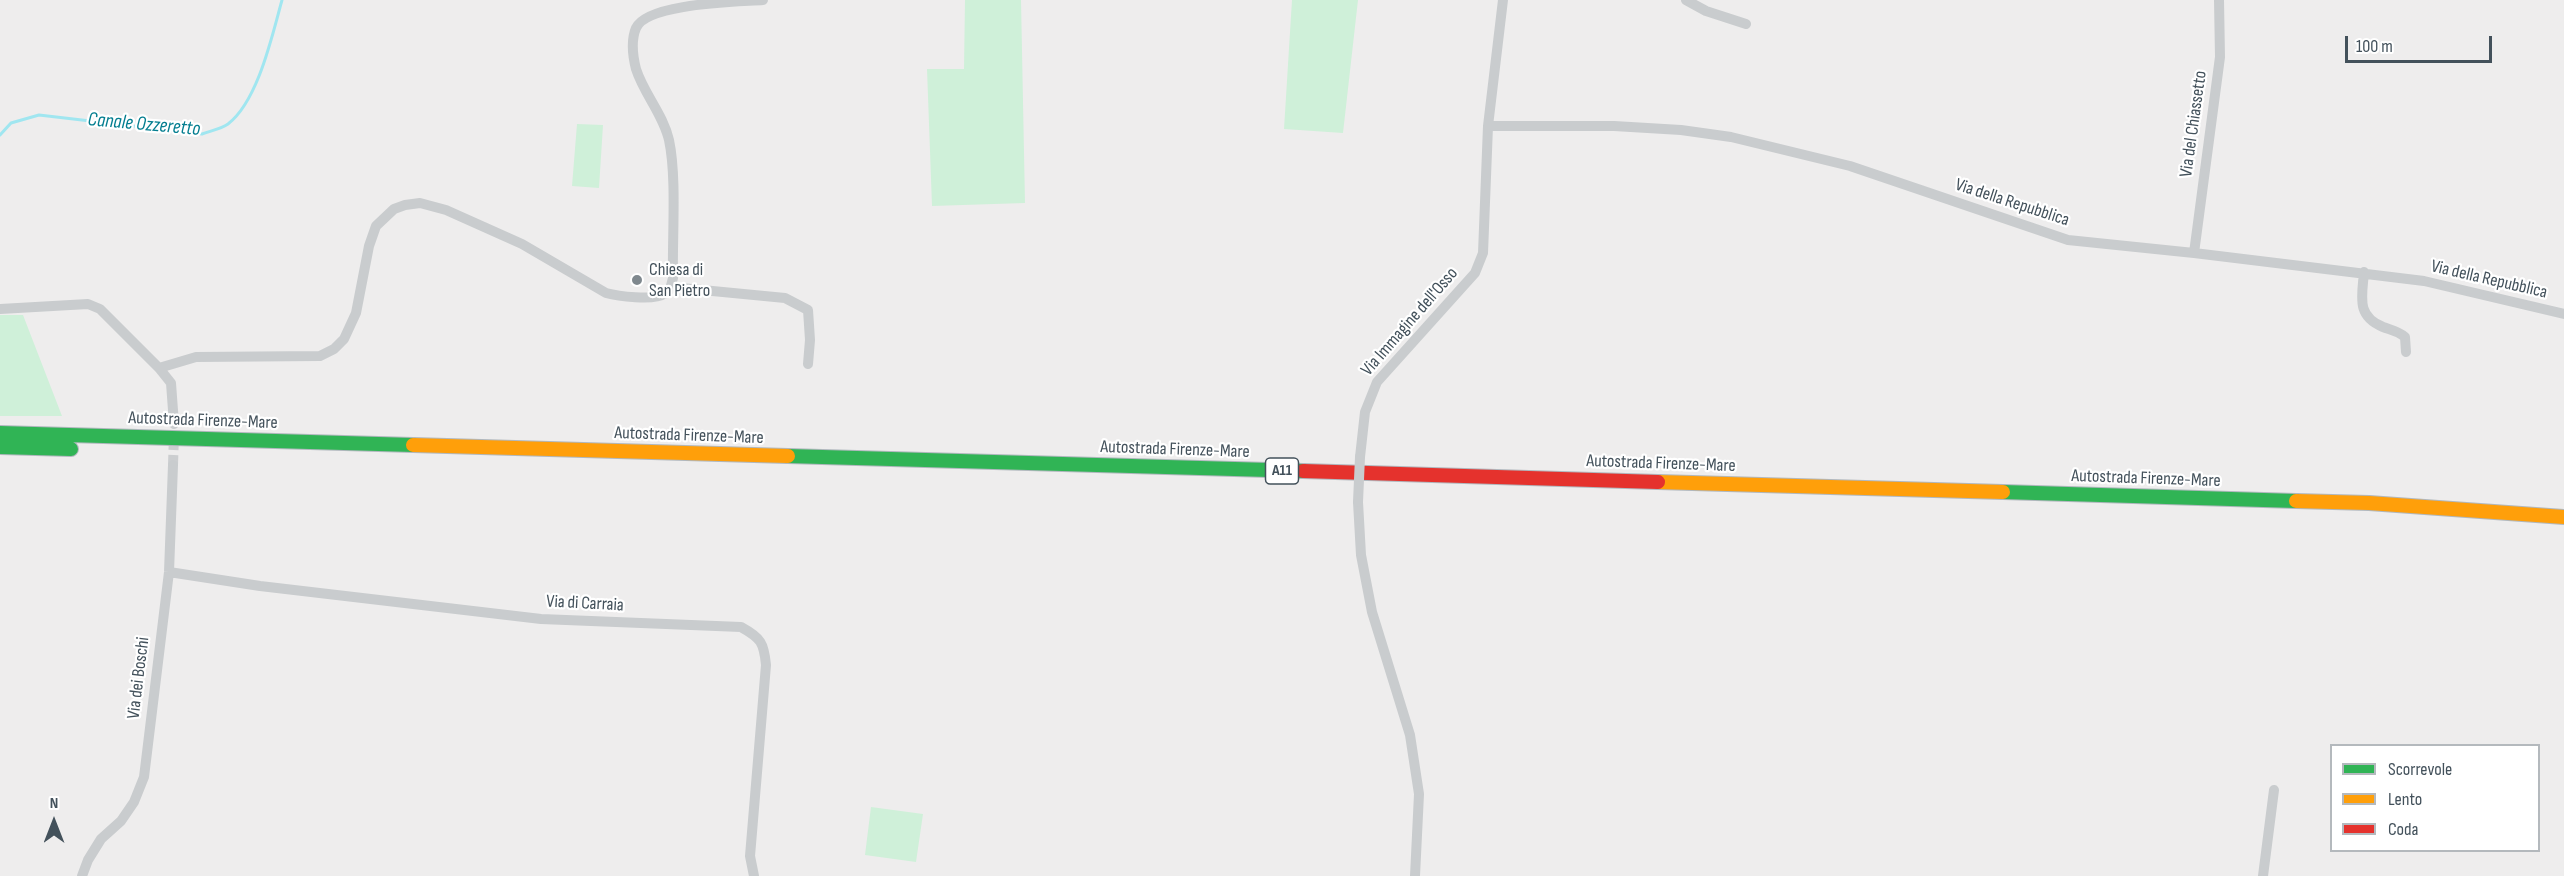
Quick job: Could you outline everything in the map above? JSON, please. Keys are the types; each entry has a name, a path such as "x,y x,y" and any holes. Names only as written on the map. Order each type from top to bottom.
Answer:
{"highway":[{"name":"Autostrada Firenze-Mare","path":"0,433 2369,503 2564,517"},
{"path":"0,447 87,450"},
{"path":"1346,487 1370,488"},
{"name":"Autostrada Firenze-Mare","path":"1633,495 1812,501"},
{"path":"2395,519 2564,530"}],"street":[{"path":"159,368 196,357 320,357 334,349 345,339 356,313 369,246 376,226 394,208 405,205 420,203 446,210 522,244 606,292 618,296 659,297 666,294 671,288 673,278 672,158 663,122 637,71 633,42 636,27 664,5 763,0"},
{"name":"Via Immagine dell'Osso","path":"1415,876 1419,794 1410,735 1372,612 1361,555 1358,501 1360,457 1365,412 1377,382 1475,273 1483,254 1488,126 1503,0"},
{"path":"1686,0 1706,11 1746,24"},
{"name":"Via del Chiassetto","path":"2194,252 2220,57 2219,0"},
{"name":"Via della Repubblica","path":"1488,126 1614,126 1681,130 1731,137 1850,166 2068,240 2364,272 2424,281 2564,314"},
{"path":"2364,272 2362,299 2363,310 2367,318 2405,337 2406,352"},
{"path":"671,288 785,298 796,303 808,310 810,340 807,364"},
{"path":"0,309 88,303 100,309 171,383 174,424"},
{"name":"Via dei Boschi","path":"82,876 88,860 101,839 121,821 134,802 144,777 169,572 174,457"},
{"name":"Via di Carraia","path":"169,572 260,586 541,619 741,627 755,634 764,647 765,656 750,856 754,876"},
{"path":"2263,876 2274,790"}],"green space":[{"path":"965,0 1021,0 1025,203 932,206 927,69 964,69"},
{"path":"1292,0 1358,0 1343,133 1284,129"},
{"path":"577,124 603,125 599,188 572,186"},
{"path":"0,315 23,315 62,416 0,416"},
{"path":"871,807 923,814 916,862 865,855"}],"waterway":[{"name":"Canale Ozzeretto","path":"0,135 11,123 39,115 202,134 222,127 239,114 256,84 282,0"}],"tunnel":[{"path":"173,465 174,435"}],"traffic: fast":[{"path":"0,433 413,445"},
{"path":"0,447 71,449"},
{"path":"788,456 1303,471"},
{"path":"2003,492 2296,501"}],"traffic: slow":[{"path":"413,445 788,456"},
{"path":"1658,482 2003,492"},
{"path":"2296,501 2369,503 2564,517"}],"traffic: jam":[{"path":"1303,471 1658,482"}],"place":[{"name":"Chiesa di San Pietro","path":"637,280"}]}
